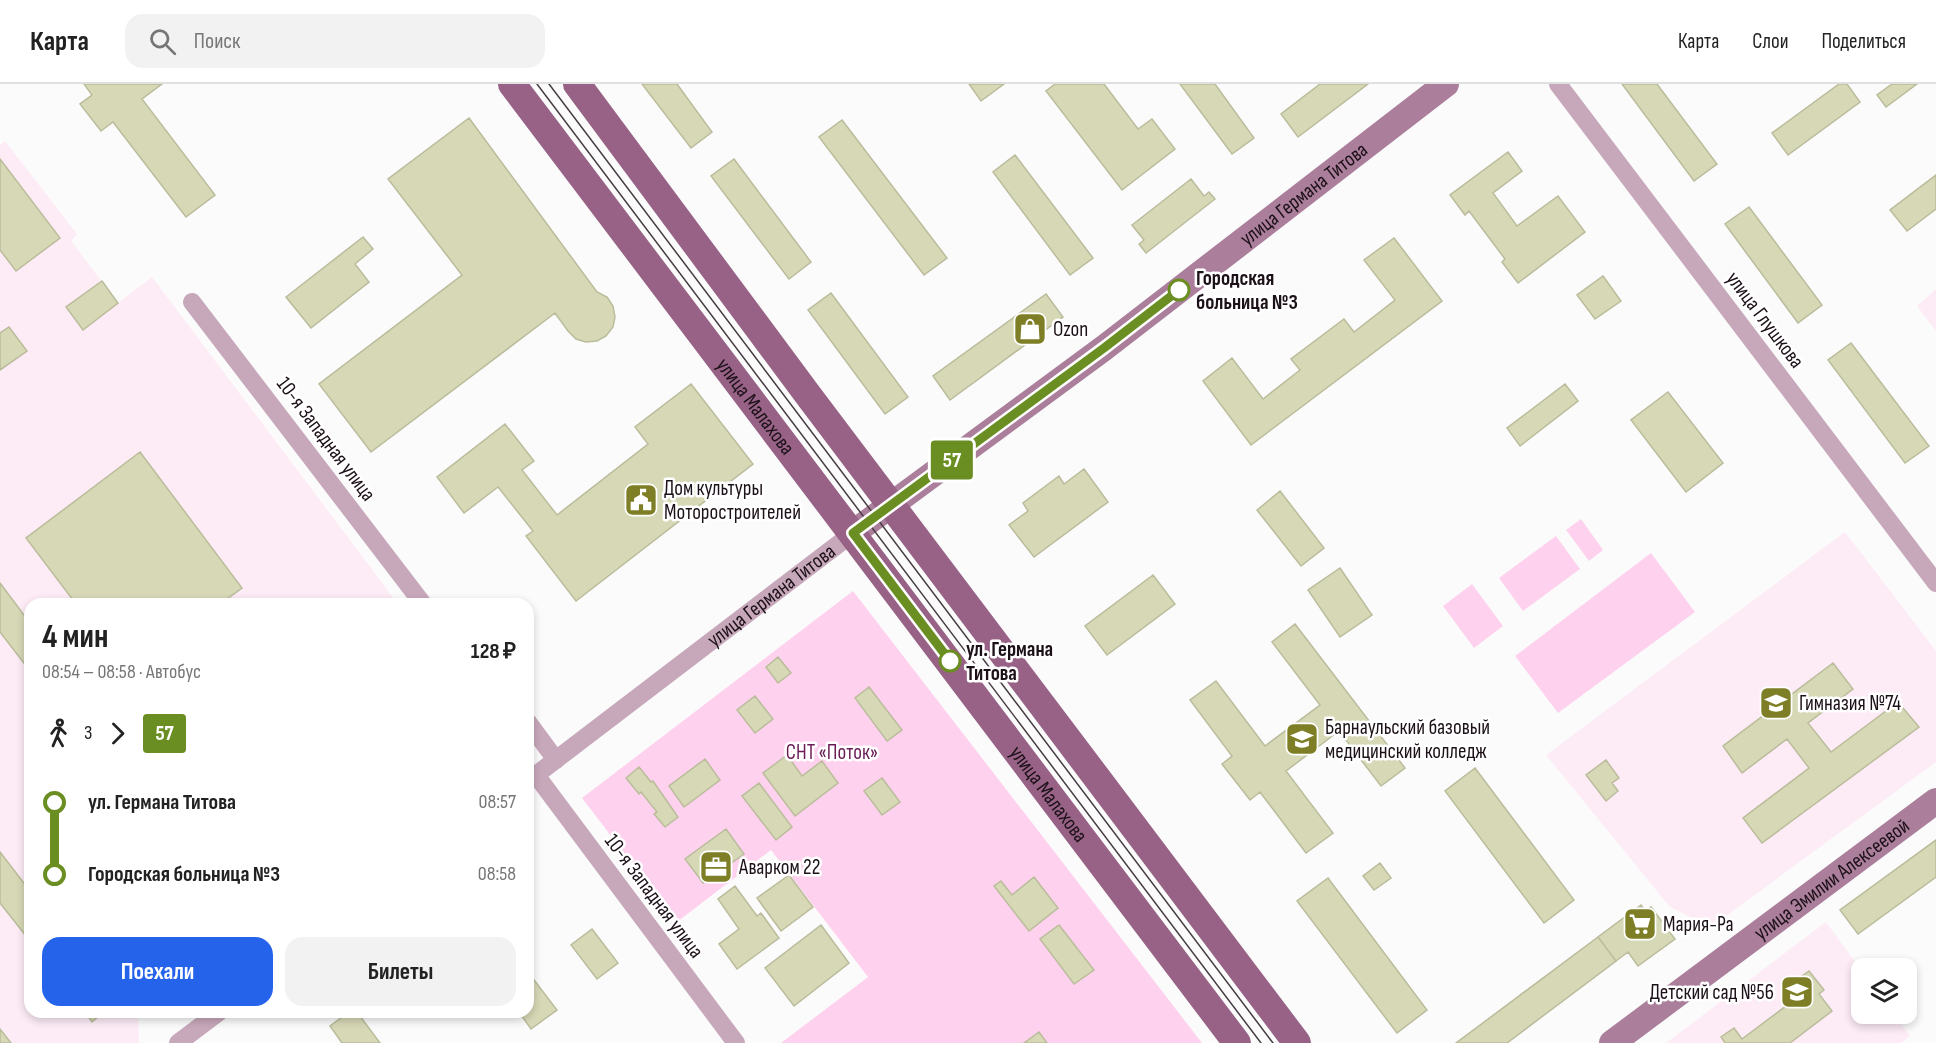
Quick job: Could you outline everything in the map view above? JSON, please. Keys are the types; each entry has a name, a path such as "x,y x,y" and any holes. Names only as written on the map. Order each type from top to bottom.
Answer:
{"main road":[{"name":"улица Малахова","path":"512,84 1237,1043"},
{"path":"577,84 1297,1043"}],"street":[{"name":"улица Германа Титова","path":"534,776 853,533 1104,348 1446,84"},
{"name":"улица Глушкова","path":"1558,84 1936,583"},
{"name":"10-я Западная улица","path":"192,302 418,598"},
{"path":"534,730 556,760"},
{"name":"10-я Западная улица","path":"534,781 736,1043"},
{"name":"улица Эмилии Алексеевой","path":"1612,1043 1936,801"},
{"path":"178,1043 211,1018"}],"shaded area":[{"path":"5,141 77,234 71,241 118,303 152,277 393,598 24,598 24,1018 138,1018 139,1043 0,1043 0,145"},
{"path":"1936,289 1936,331 1917,306"},
{"name":"Гимназия №74","path":"1845,532 1936,651 1936,762 1711,927 1670,907 1546,755"},
{"name":"Детский сад №56","path":"1826,922 1852,958 1851,1024 1901,1024 1910,1036 1901,1043 1666,1043"}],"green space":[{"path":"1581,519 1603,550 1589,561 1566,530"},
{"path":"1556,536 1580,569 1523,611 1499,578"},
{"path":"1651,553 1695,612 1558,713 1515,656"},
{"path":"1472,584 1503,626 1474,648 1443,606"},
{"name":"СНТ «Поток»","path":"853,591 1202,1043 781,1043 868,977 771,850 677,922 582,798"}],"building":[{"path":"84,84 162,84 142,99 215,195 186,217 113,122 101,131 80,104 92,95"},
{"path":"642,84 677,84 712,132 691,148"},
{"path":"969,84 1004,84 981,101"},
{"path":"1055,84 1104,84 1138,129 1152,119 1175,149 1122,190 1046,91"},
{"path":"1180,84 1215,84 1254,138 1232,154"},
{"path":"1320,84 1368,84 1298,137 1281,114"},
{"path":"1622,84 1657,84 1717,164 1694,181"},
{"path":"1839,84 1847,84 1860,102 1788,155 1772,133"},
{"path":"1892,84 1917,84 1886,107 1877,95"},
{"path":"469,118 597,292 607,297 613,306 615,317 613,327 606,336 597,341 586,342 576,339 555,313 371,452 319,384 462,275 388,179"},
{"path":"842,120 947,258 924,275 819,137"},
{"path":"1508,152 1522,171 1493,193 1517,226 1558,196 1585,232 1518,283 1502,262 1505,259 1469,211 1465,215 1450,195"},
{"path":"1015,155 1093,258 1070,275 993,172"},
{"path":"0,159 60,238 16,271 0,250"},
{"path":"734,159 811,262 789,279 711,176"},
{"path":"1936,175 1936,209 1907,231 1890,210"},
{"path":"1191,179 1204,196 1209,192 1215,199 1146,253 1139,244 1144,240 1132,225"},
{"path":"1749,207 1822,305 1798,323 1725,224"},
{"path":"363,237 373,249 355,264 369,282 311,328 286,297"},
{"name":"Городская больница №3","path":"1394,238 1442,301 1251,445 1203,381 1232,358 1263,399 1300,370 1291,359 1344,319 1354,332 1395,300 1364,260"},
{"path":"1603,276 1621,301 1595,319 1577,295"},
{"path":"102,281 118,303 83,330 66,307"},
{"path":"831,293 908,397 885,414 808,310"},
{"path":"1046,294 1063,317 950,400 933,376"},
{"path":"9,327 27,351 0,370 0,333"},
{"path":"1851,343 1929,446 1905,463 1828,360"},
{"name":"Дом культуры Моторостроителей","path":"691,384 753,464 576,601 526,536 533,531 498,487 464,513 437,477 505,424 534,461 522,470 557,515 648,444 635,427"},
{"path":"1565,384 1578,401 1520,446 1507,428"},
{"path":"1668,392 1723,463 1686,492 1631,420"},
{"path":"140,452 242,588 228,598 71,598 26,538"},
{"path":"1084,469 1108,502 1034,557 1009,525 1028,511 1023,503 1059,476 1064,484"},
{"path":"1280,491 1324,548 1301,566 1257,510"},
{"path":"1340,568 1372,615 1340,637 1308,590"},
{"path":"1153,575 1175,604 1107,655 1085,626"},
{"path":"0,583 24,615 24,663 0,632"},
{"name":"Барнаульский базовый медицинский колледж","path":"1295,624 1405,768 1381,786 1339,731 1286,771 1333,833 1306,853 1260,792 1250,800 1222,764 1232,756 1190,700 1216,681 1265,746 1320,705 1272,642"},
{"path":"778,657 791,673 778,683 766,667"},
{"path":"1833,663 1853,689 1808,723 1831,752 1898,702 1919,727 1762,843 1743,818 1809,768 1787,739 1742,773 1723,746"},
{"path":"869,687 902,730 887,741 855,698"},
{"path":"755,696 773,719 755,733 737,710"},
{"path":"787,755 802,776 822,761 838,783 795,816 763,773"},
{"path":"705,759 720,780 684,807 669,786"},
{"path":"1606,760 1619,778 1612,783 1618,791 1606,801 1586,775"},
{"path":"639,767 651,782 653,781 678,817 665,827 654,814 657,812 626,778"},
{"path":"1475,768 1574,900 1544,923 1445,791"},
{"path":"882,778 900,802 882,815 864,791"},
{"path":"759,783 792,827 776,840 742,796"},
{"path":"726,829 744,854 703,883 685,859"},
{"path":"1936,840 1936,877 1858,934 1840,910"},
{"path":"0,852 24,883 24,933 0,903"},
{"path":"1380,863 1391,878 1374,890 1363,876"},
{"path":"789,875 813,907 781,931 757,898"},
{"path":"1034,877 1058,908 1029,931 994,886 1001,881 1012,895"},
{"path":"1328,878 1427,1010 1397,1033 1297,901"},
{"path":"735,886 757,916 761,913 779,938 737,969 719,944 739,929 718,899"},
{"name":"Мария-Ра","path":"1641,905 1646,912 1651,907 1675,939 1638,966 1628,952 1616,961 1598,937"},
{"path":"821,925 849,963 794,1006 765,968"},
{"path":"1059,925 1094,970 1074,984 1040,939"},
{"path":"592,929 618,963 597,979 571,945"},
{"path":"1598,937 1616,961 1507,1043 1456,1043"},
{"path":"1809,971 1824,990 1819,994 1832,1011 1790,1043 1725,1043 1721,1037 1734,1028 1742,1039 1806,991 1798,979"},
{"path":"534,980 557,1010 531,1029 523,1018 534,1018"},
{"path":"341,1018 361,1018 380,1043 342,1043 330,1026"},
{"path":"0,1029 11,1043 0,1043"},
{"path":"1039,1032 1047,1043 1024,1043"}],"tram line":[{"path":"537,84 1261,1043"},
{"path":"549,84 1273,1043"}],"bus line":[{"name":"57","path":"950,661 853,533 1179,290"}],"place":[{"name":"Городская больница №3","path":"1179,290"},
{"name":"Ozon","path":"1030,329"},
{"name":"Дом культуры Моторостроителей","path":"641,500"},
{"name":"ул. Германа Титова","path":"950,661"},
{"name":"Гимназия №74","path":"1776,703"},
{"name":"Барнаульский базовый медицинский колледж","path":"1302,739"},
{"name":"Аварком 22","path":"716,867"},
{"name":"Мария-Ра","path":"1640,924"},
{"name":"Детский сад №56","path":"1797,992"}]}
